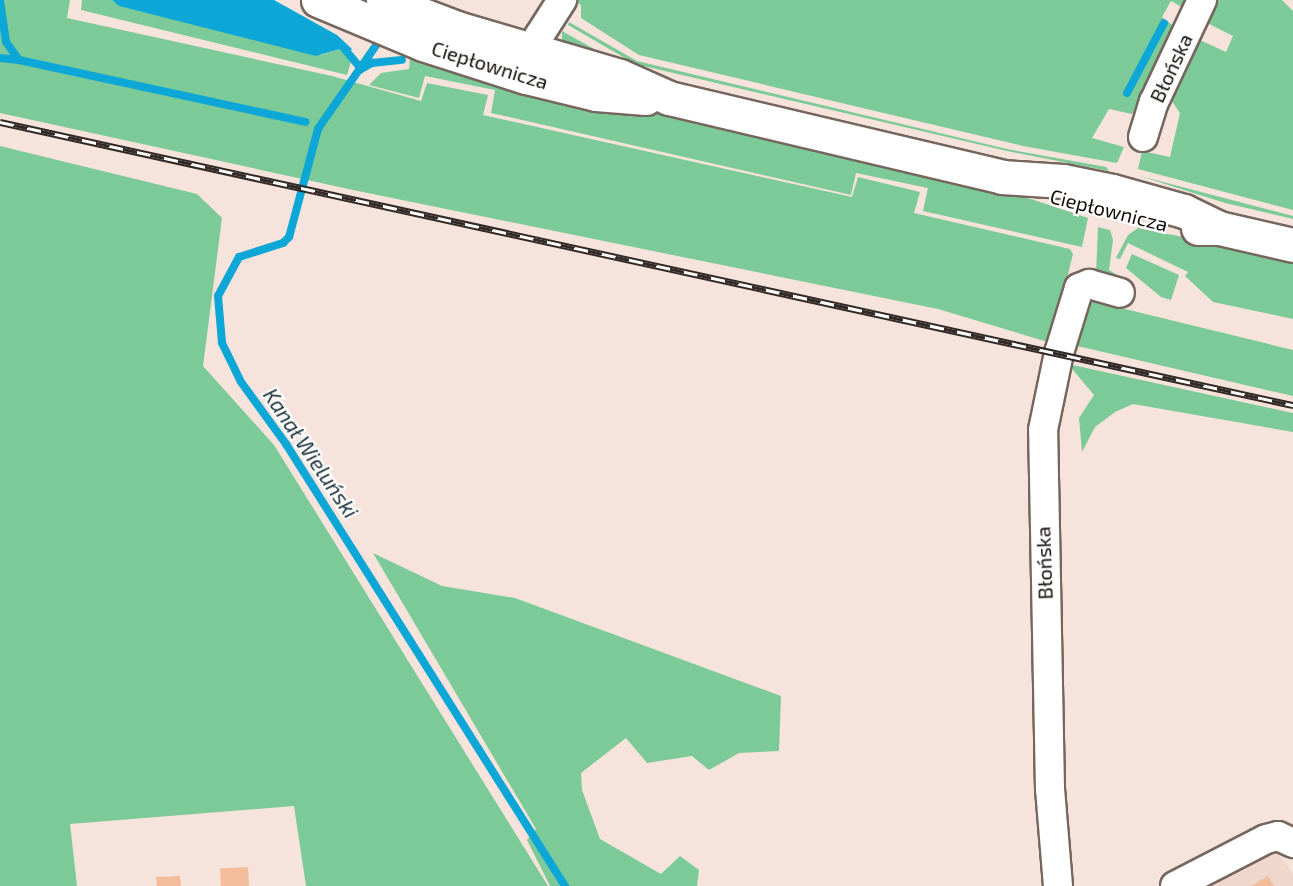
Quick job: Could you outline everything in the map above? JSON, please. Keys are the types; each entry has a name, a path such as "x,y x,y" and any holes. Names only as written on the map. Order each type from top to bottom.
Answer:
{"main road":[{"name":"Ciepłownicza","path":"318,0 423,44 530,64 620,76 669,98 1002,177 1063,181 1112,191 1184,211 1219,228 1293,245"},
{"name":"Ciepłownicza","path":"383,0 457,28 530,64"}],"street":[{"path":"530,64 562,0"},
{"name":"Błońska","path":"1143,137 1154,102 1202,0"},
{"name":"Błońska","path":"1058,886 1050,789 1043,430 1059,353 1079,288 1089,284 1120,293"},
{"path":"1174,886 1266,839 1278,836 1293,843"}],"shaded area":[{"path":"1277,852 1293,874 1293,886 1213,886"}],"green space":[{"path":"70,0 67,18 332,76 421,101 427,83 488,95 483,115 852,197 858,177 920,192 914,213 1070,249 1073,254 1051,343 938,309 353,190 0,113 0,1"},
{"path":"82,0 112,0 120,6 321,55 340,49 351,62 347,75 81,10"},
{"path":"573,0 1189,0 1182,7 1171,1 1162,17 1176,28 1132,114 1109,109 1092,138 1124,147 1117,163 1023,146 639,55 581,18 581,5"},
{"path":"1215,0 1282,0 1293,11 1293,210 1138,169 1142,151 1170,157 1180,113 1169,97 1195,42 1200,40 1226,52 1233,36 1207,23"},
{"path":"569,22 637,61 1007,149 1106,167 1109,171 1007,151 635,64 568,25"},
{"path":"562,31 635,72 1016,161 1107,179 1106,183 981,158 672,85 572,54 562,40"},
{"path":"411,47 1031,199 1088,218 1082,247 923,211 928,188 856,173 851,195 491,113 495,90 425,76 419,98 369,85 381,73 409,69"},
{"path":"0,146 197,194 222,218 203,366 274,445 548,886 306,886 294,806 70,824 77,886 0,886"},
{"path":"1140,176 1293,216 1293,219 1225,203"},
{"path":"1098,227 1110,230 1113,240 1109,270 1125,280 1096,274"},
{"path":"1138,228 1293,259 1293,319 1213,302 1185,276 1188,272 1128,243 1120,259 1116,258 1128,235"},
{"path":"1132,254 1179,275 1171,300 1161,297 1126,268"},
{"path":"1099,296 1117,307 1293,350 1293,396 1073,345 1084,298"},
{"path":"1068,364 1293,413 1293,432 1133,404 1115,412 1095,427 1082,452 1079,418 1094,395"},
{"path":"373,553 442,586 515,598 781,696 779,751 739,753 709,770 692,756 647,763 626,738 581,773 582,790 600,839 661,874 680,856 699,870 697,886 550,886 527,840 536,829"}],"water":[{"path":"112,0 274,0 337,35 352,49 347,55 340,49 316,56 119,6"}],"building":[{"path":"248,867 249,886 221,886 220,868"},
{"path":"180,876 181,886 157,886 156,877"},
{"path":"1268,876 1274,886 1251,886"}],"waterway":[{"path":"0,0 6,42 19,60 305,122"},
{"path":"1127,93 1164,23"},
{"name":"Kanał Wieluński","path":"377,44 318,129 289,237 283,243 239,257 218,296 222,343 241,382 286,444 565,886"},
{"name":"Kanał Wieluński","path":"342,46 361,69 372,63 402,60"},
{"path":"0,58 19,60"}],"railway":[{"path":"0,122 1293,405"}]}
